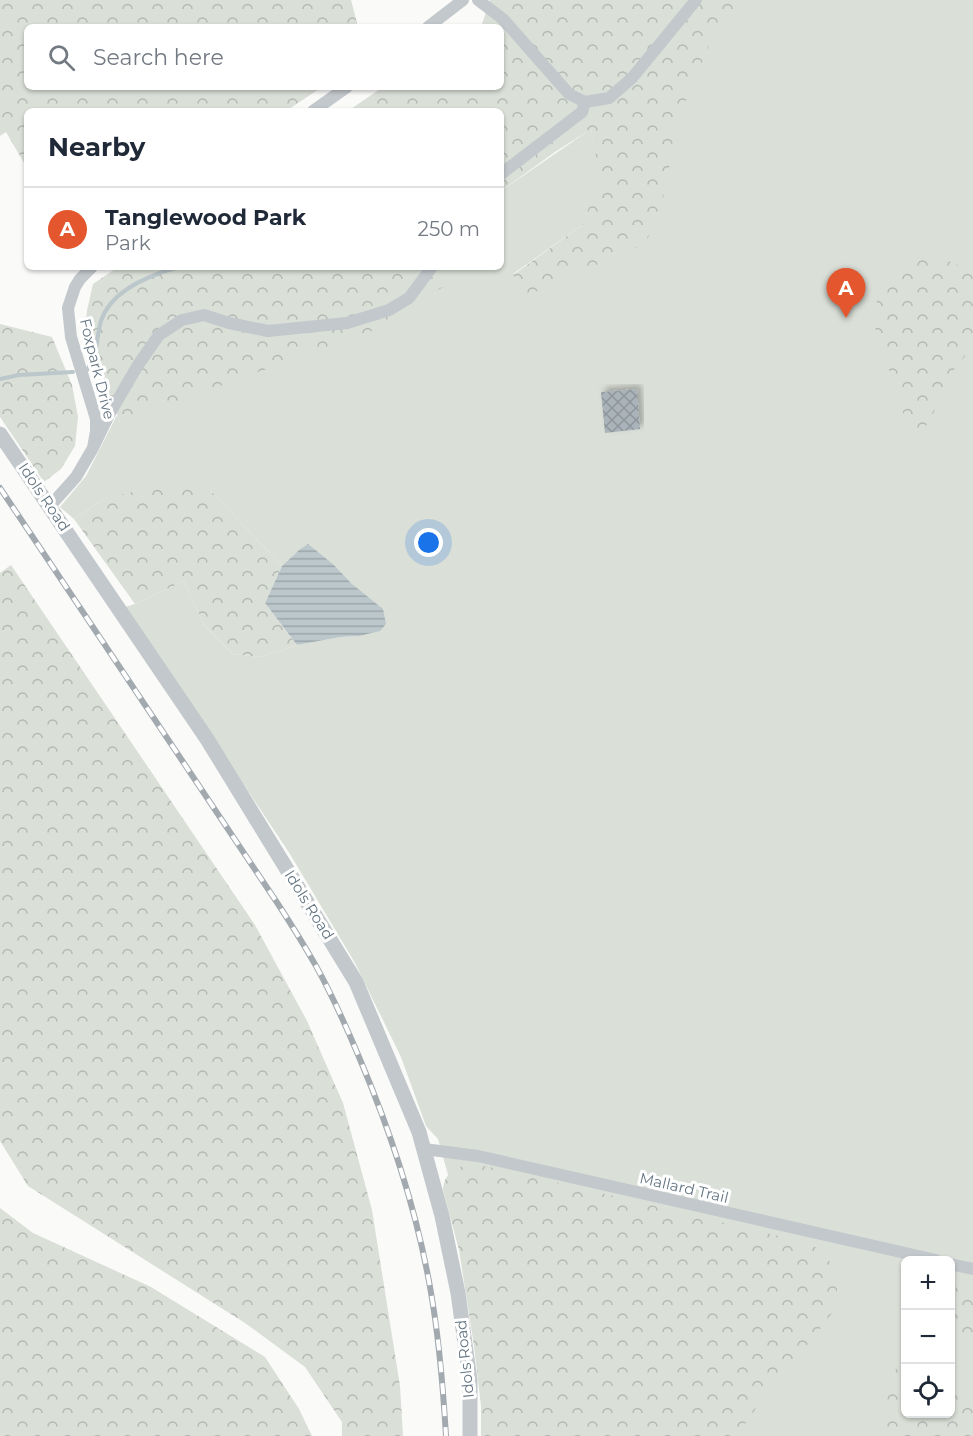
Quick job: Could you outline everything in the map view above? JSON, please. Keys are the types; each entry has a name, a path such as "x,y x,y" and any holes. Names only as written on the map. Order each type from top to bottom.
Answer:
{"street":[{"path":"432,24 463,0"},
{"path":"478,0 503,19 569,94 585,102 609,98 632,78 696,0"},
{"path":"317,108 343,90"},
{"path":"504,172 582,112 585,102"},
{"name":"Foxpark Drive","path":"50,506 76,477 93,448 96,431 96,419 71,337 68,308 75,287 89,270"},
{"path":"93,448 110,412 138,365 159,335 182,320 204,315 268,331 347,322 389,310 409,298 430,270"},
{"name":"Idols Road","path":"0,434 207,739 356,982 419,1132 442,1216 458,1293 470,1380 470,1436"},
{"name":"Mallard Trail","path":"424,1149 478,1156 918,1256"},
{"path":"955,1265 973,1269"}],"green space":[{"path":"0,0 351,0 357,24 24,24 24,90 318,90 290,108 24,108 24,163 6,132 0,136"},
{"path":"490,0 743,0 714,34 675,126 666,189 646,243 528,295 513,275 582,225 600,178 591,129 504,189 504,108 352,108 379,90 504,90 504,24 482,24"},
{"path":"720,0 973,0 973,1436 489,1436 457,1207 438,1139 426,1126 401,1057 355,963 290,854 125,607 184,581 204,625 233,654 260,657 297,645 359,636 352,584 334,565 299,550 282,566 211,491 104,499 74,519 60,507 86,476 117,415 120,422 442,287 452,270 504,270 504,189 591,129 601,178 582,225 513,274 646,243 596,152"},
{"path":"942,258 973,272 973,346 946,380 933,414 918,439 907,424 871,316 882,289 907,261"},
{"path":"114,270 452,270 443,287 372,331 120,422 85,335 87,310 93,284"},
{"path":"0,324 52,337 72,385 78,417 75,446 61,469 44,482 0,417"},
{"path":"156,486 211,491 282,566 265,603 297,645 260,657 233,654 204,625 184,581 135,604 74,519 104,499"},
{"path":"11,565 255,925 307,1021 343,1103 372,1210 400,1386 403,1436 342,1436 342,1422 305,1367 245,1323 28,1186 0,1141 0,573"},
{"path":"465,1165 478,1165 514,1172 812,1244 834,1266 838,1283 834,1310 812,1340 776,1375 736,1436 481,1436 481,1406 474,1346 459,1250 443,1190 449,1174"},
{"path":"0,1208 33,1233 151,1287 265,1357 299,1409 312,1436 0,1436"},
{"path":"956,1285 973,1289 973,1349 955,1333"},
{"path":"901,1365 901,1418 955,1418 955,1394 973,1407 973,1436 892,1436 884,1424 887,1400 896,1368"}],"shaded area":[{"path":"308,544 383,609 386,624 380,631 297,645 265,603 282,566"}],"building":[{"path":"637,389 640,429 605,433 601,392"}],"waterway":[{"path":"87,370 95,353 101,321 113,301 133,285 169,270"},
{"path":"0,379 19,375 73,372"}],"railway":[{"path":"0,488 278,904 316,966 339,1011 381,1113 410,1199 424,1257 436,1324 446,1436"}],"place":[{"name":"Tanglewood Park","path":"846,318"}]}
